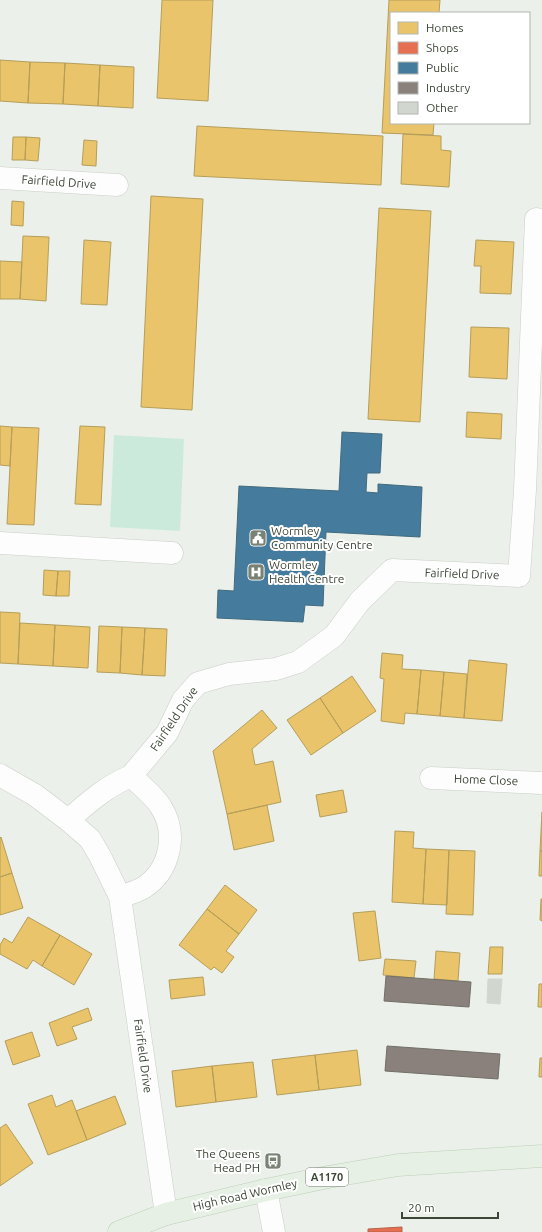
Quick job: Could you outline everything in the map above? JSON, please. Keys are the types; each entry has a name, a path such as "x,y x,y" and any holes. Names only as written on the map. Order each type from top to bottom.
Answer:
{"main road":[{"name":"High Road Wormley","path":"119,1232 166,1214 328,1177 398,1165 542,1156"}],"street":[{"name":"Fairfield Drive","path":"0,178 117,185"},
{"name":"Fairfield Drive","path":"68,820 95,797 114,784 131,776 167,733 184,700 198,683 228,674 276,670 298,662 334,636 360,601 392,570 519,576 525,490 536,219 542,220"},
{"path":"0,543 172,554"},
{"name":"Fairfield Drive","path":"0,775 35,795 90,839 120,897 166,1214"},
{"path":"120,897 142,888 154,878 165,865 169,852 171,834 161,807 131,776"},
{"name":"Home Close","path":"430,778 542,783"},
{"path":"266,1190 274,1232"}],"green space":[{"path":"114,435 184,439 180,531 110,527"}],"building: Homes":[{"path":"162,0 213,0 208,101 157,98"},
{"path":"389,0 440,0 439,12 390,12 390,124 434,124 433,135 382,133"},
{"path":"0,60 30,62 28,103 0,101"},
{"path":"30,62 65,63 63,104 28,103"},
{"path":"65,63 100,65 98,106 63,104"},
{"path":"100,65 134,67 133,108 98,106"},
{"path":"197,126 383,136 381,185 194,176"},
{"path":"403,134 441,136 441,150 451,151 449,187 401,184"},
{"path":"13,137 26,137 25,160 12,160"},
{"path":"26,137 40,138 38,161 25,160"},
{"path":"84,140 97,141 96,166 82,165"},
{"path":"151,196 203,199 192,410 141,407"},
{"path":"12,201 24,202 23,226 11,225"},
{"path":"379,208 431,211 420,422 368,419"},
{"path":"23,236 49,237 46,301 20,299"},
{"path":"84,240 111,242 107,305 81,304"},
{"path":"476,240 514,242 511,294 480,293 481,266 474,266"},
{"path":"0,261 22,262 20,299 0,299"},
{"path":"471,327 509,328 507,379 469,377"},
{"path":"467,412 502,414 501,439 466,437"},
{"path":"0,426 12,427 10,466 0,465"},
{"path":"80,426 105,427 101,505 75,504"},
{"path":"12,427 39,428 34,525 7,524"},
{"path":"44,570 58,571 56,596 43,595"},
{"path":"58,571 70,571 69,596 56,596"},
{"path":"0,612 20,613 18,664 0,663"},
{"path":"20,623 55,625 53,666 18,664"},
{"path":"55,625 90,627 88,668 53,666"},
{"path":"99,626 122,627 120,673 97,672"},
{"path":"122,627 145,628 142,675 120,673"},
{"path":"145,628 167,629 165,676 142,675"},
{"path":"382,653 403,655 402,669 421,670 417,714 405,713 404,724 381,721 384,679 380,678"},
{"path":"469,660 507,664 502,721 464,718"},
{"path":"421,670 444,672 440,716 417,714"},
{"path":"444,672 467,674 464,718 440,716"},
{"path":"352,676 376,711 343,733 320,698"},
{"path":"320,698 343,733 311,755 287,720"},
{"path":"262,710 277,728 252,749 255,765 273,761 281,802 227,814 213,751"},
{"path":"343,790 347,812 320,817 316,795"},
{"path":"267,805 274,841 234,850 227,814"},
{"path":"542,812 542,851 540,851"},
{"path":"395,831 414,832 413,848 426,849 423,904 392,902"},
{"path":"1,837 12,873 0,877 0,838"},
{"path":"426,849 449,850 447,905 423,904"},
{"path":"449,850 475,851 473,915 446,914"},
{"path":"540,851 542,851 542,876 539,876"},
{"path":"12,873 23,908 0,915 0,877"},
{"path":"225,885 257,910 239,934 207,909"},
{"path":"542,899 542,921 540,920"},
{"path":"207,909 239,934 226,951 234,957 222,973 214,967 211,970 179,945"},
{"path":"375,911 381,958 359,961 353,913"},
{"path":"28,917 60,935 42,966 33,960 27,969 0,954 0,945 4,938 12,943"},
{"path":"60,935 92,954 74,985 42,966"},
{"path":"490,947 503,947 502,974 488,974"},
{"path":"436,951 460,953 458,981 434,979"},
{"path":"385,959 416,961 414,978 383,975"},
{"path":"203,977 205,995 171,999 169,980"},
{"path":"539,984 542,984 542,1007 538,1007"},
{"path":"88,1008 92,1020 72,1027 77,1039 57,1046 49,1023"},
{"path":"32,1032 40,1056 13,1065 5,1041"},
{"path":"357,1050 361,1085 319,1090 315,1055"},
{"path":"315,1055 319,1090 277,1095 272,1060"},
{"path":"540,1058 542,1058 542,1077 539,1077"},
{"path":"253,1062 257,1097 216,1102 212,1066"},
{"path":"212,1066 216,1102 176,1107 172,1071"},
{"path":"52,1095 56,1107 72,1100 87,1140 48,1155 28,1104"},
{"path":"115,1096 126,1124 87,1140 76,1111"},
{"path":"6,1124 33,1163 0,1186 0,1128"}],"building: Shops":[{"path":"402,1227 402,1232 368,1232 368,1229"}],"building: Public":[{"path":"342,432 382,434 380,473 367,473 366,492 378,493 378,484 422,487 420,537 326,532 323,606 305,605 303,622 217,618 218,590 234,591 239,486 339,491"}],"building: Industry":[{"path":"386,976 471,982 469,1007 384,1001"},
{"path":"387,1046 500,1054 498,1079 385,1071"}],"building: Other":[{"path":"488,979 502,979 500,1004 487,1003"}],"place":[{"name":"Wormley Community Centre","path":"258,538"},
{"name":"Wormley Health Centre","path":"256,572"},
{"name":"The Queens Head PH","path":"273,1161"}]}
